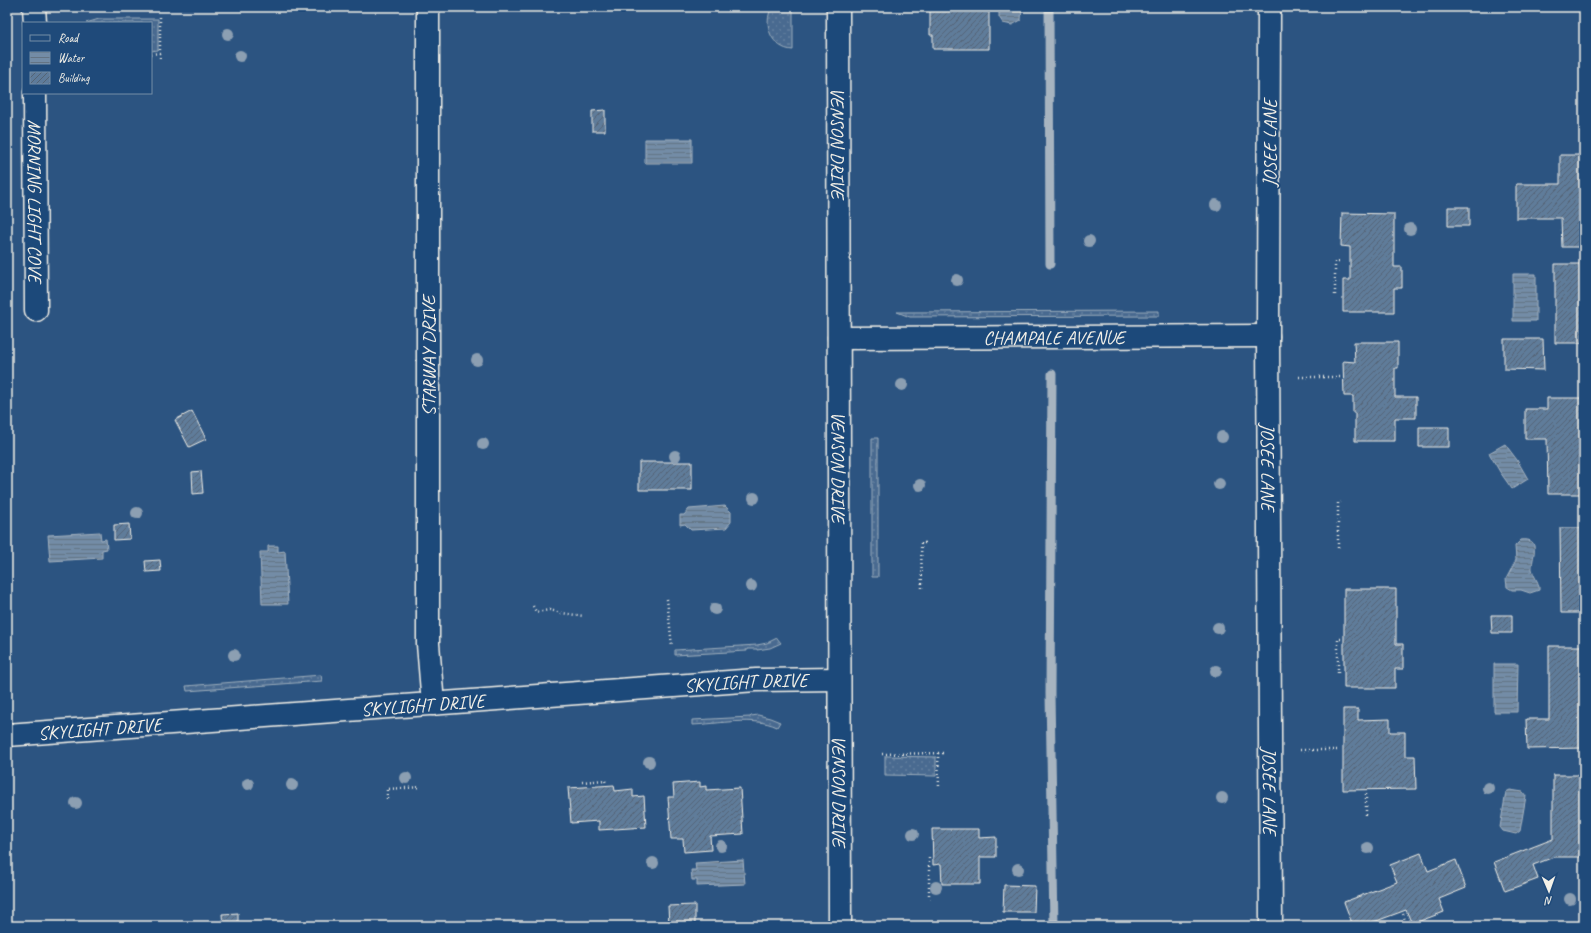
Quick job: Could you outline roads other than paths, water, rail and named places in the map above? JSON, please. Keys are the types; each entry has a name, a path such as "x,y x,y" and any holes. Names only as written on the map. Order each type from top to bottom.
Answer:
{"street":[{"path":"34,7 35,22"},
{"name":"STARWAY DRIVE","path":"428,7 428,644 433,704"},
{"name":"VENSON DRIVE","path":"838,7 840,926"},
{"name":"JOSEE LANE","path":"1269,7 1268,336 1271,926"},
{"name":"MORNING LIGHT COVE","path":"35,94 36,310"},
{"name":"CHAMPALE AVENUE","path":"839,338 1268,336"},
{"name":"SKYLIGHT DRIVE","path":"7,735 756,680 839,679"}],"water":[{"path":"999,7 1022,7 1021,20 1012,25 1003,23 999,17"},
{"path":"645,139 692,139 692,163 645,163"},
{"path":"1513,274 1536,274 1536,321 1513,321"},
{"path":"1505,444 1517,460 1528,479 1512,489 1489,453"},
{"path":"725,506 731,512 731,522 726,528 691,530 685,524 680,525 680,515 684,515 689,509"},
{"path":"100,532 101,540 106,539 107,549 102,550 102,558 50,561 48,535"},
{"path":"1521,540 1528,540 1534,545 1532,569 1539,590 1530,593 1521,590 1512,590 1507,587 1506,579 1516,560 1515,546"},
{"path":"268,546 278,546 278,552 285,551 288,604 262,604 260,552 268,552"},
{"path":"1494,664 1518,664 1517,712 1494,712"},
{"path":"1510,790 1523,792 1526,796 1520,831 1516,834 1503,831 1500,827 1506,792"},
{"path":"743,860 745,884 697,886 697,880 692,880 691,870 696,870 695,863"}],"waterway":[{"path":"1049,7 1050,264"},
{"path":"1052,374 1050,694 1054,926"}]}
